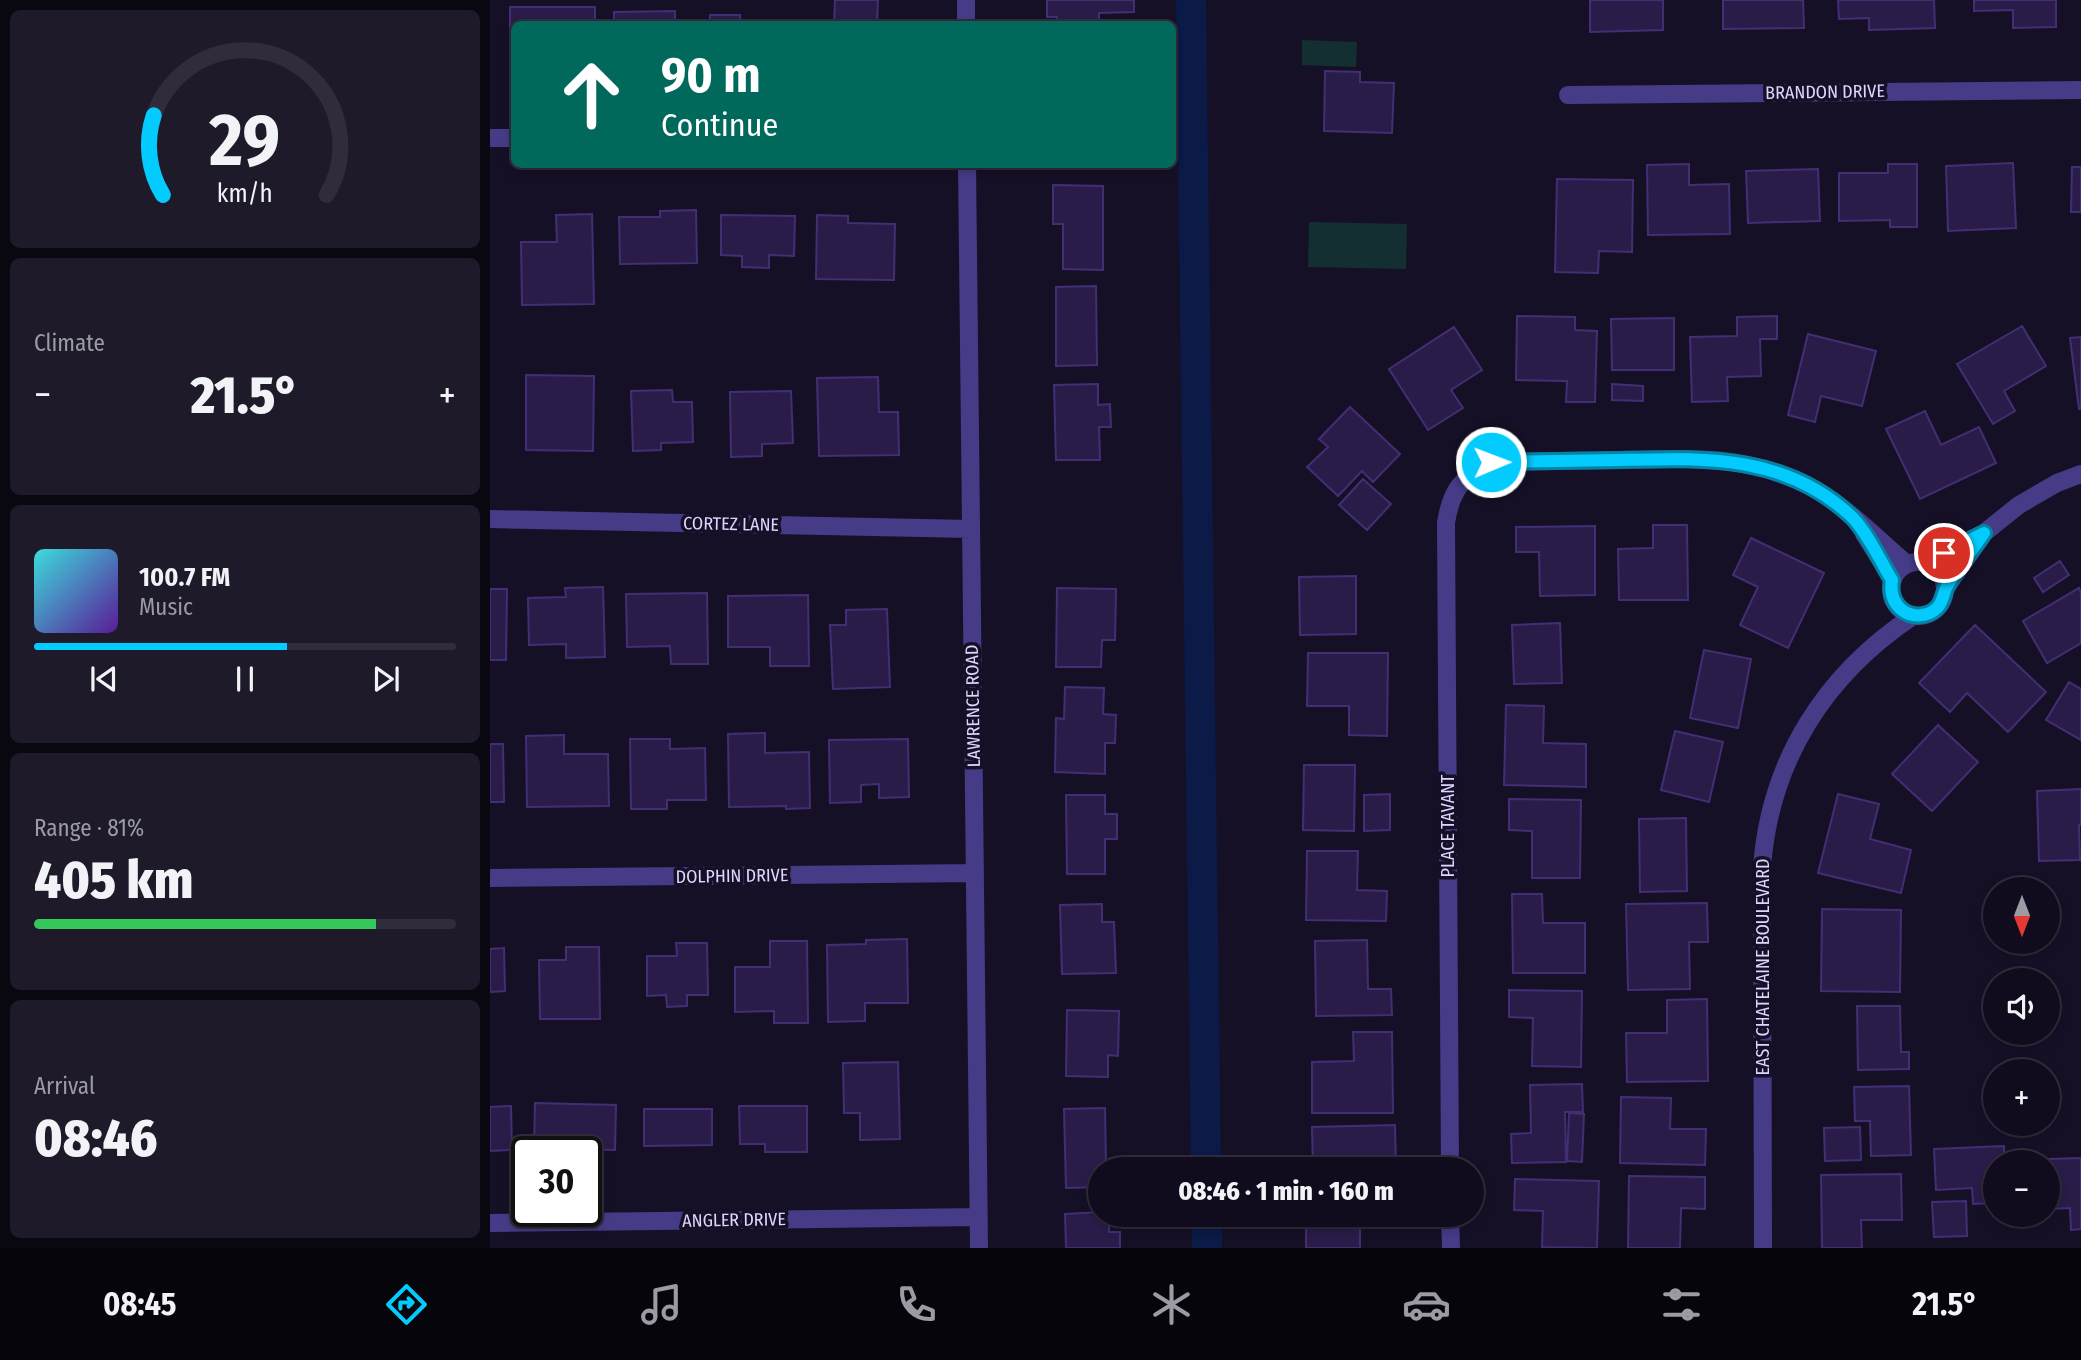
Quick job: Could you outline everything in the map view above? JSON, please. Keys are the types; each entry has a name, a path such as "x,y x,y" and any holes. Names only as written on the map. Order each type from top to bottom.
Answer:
{"street":[{"path":"966,0 966,21"},
{"name":"BRANDON DRIVE","path":"1568,95 2081,90"},
{"path":"490,138 511,138"},
{"name":"LAWRENCE ROAD","path":"967,168 979,1248"},
{"name":"PLACE TAVANT","path":"1450,1157 1446,523 1449,503 1459,485 1473,471 1491,462 1698,458 1737,461 1774,471 1809,486 1855,520"},
{"path":"1984,533 1945,589 1939,606 1923,615 1913,615 1905,613 1893,600 1892,580 1900,568 1984,533 2019,505 2057,483 2081,474"},
{"name":"CORTEZ LANE","path":"490,519 971,529"},
{"path":"1855,520 1916,563 1939,573 1945,589"},
{"path":"1855,520 1892,580"},
{"name":"EAST CHATELAINE BOULEVARD","path":"1880,638 1893,600"},
{"name":"EAST CHATELAINE BOULEVARD","path":"1763,1248 1764,845 1773,802 1788,760 1808,721 1835,685 1880,638 1913,615"},
{"name":"DOLPHIN DRIVE","path":"490,878 975,873"},
{"name":"ANGLER DRIVE","path":"490,1223 979,1217"},
{"path":"1450,1227 1451,1248"}],"green space":[{"path":"1302,40 1357,42 1356,67 1302,65"},
{"path":"1309,222 1407,224 1406,269 1308,267"}],"building":[{"path":"835,0 878,0 877,21 834,21"},
{"path":"1047,0 1134,0 1134,12 1099,13 1099,21 1057,21 1057,17 1047,17"},
{"path":"1590,0 1663,0 1663,30 1590,32"},
{"path":"1723,0 1803,0 1804,28 1723,29"},
{"path":"1838,0 1934,0 1935,28 1869,30 1869,18 1839,19"},
{"path":"1974,0 2056,0 2056,27 2013,28 2013,10 1974,11"},
{"path":"510,7 595,7 595,21 511,21 510,63"},
{"path":"675,11 675,21 614,21 614,12"},
{"path":"710,15 740,15 740,21 710,21"},
{"path":"1325,71 1360,72 1360,82 1394,83 1392,133 1324,131"},
{"path":"2013,163 2016,228 1948,231 1946,166"},
{"path":"1689,164 1689,185 1729,184 1730,234 1648,235 1647,165"},
{"path":"1888,164 1917,164 1917,227 1890,227 1890,220 1839,221 1839,173 1888,173"},
{"path":"2072,167 2081,167 2081,212 2071,212"},
{"path":"1818,169 1820,221 1748,223 1746,171"},
{"path":"1557,179 1633,180 1632,252 1599,251 1598,273 1555,272"},
{"path":"1053,185 1103,186 1103,270 1063,269 1063,224 1053,224"},
{"path":"696,210 697,263 620,264 619,217 660,217 660,211"},
{"path":"592,214 594,304 522,305 521,242 557,242 556,215"},
{"path":"721,215 795,216 794,256 769,255 769,268 742,267 742,256 721,255"},
{"path":"817,215 848,216 848,223 895,224 894,280 816,279"},
{"path":"1096,286 1097,365 1056,366 1056,287"},
{"path":"1517,316 1575,317 1575,330 1597,331 1595,402 1566,402 1567,381 1516,380"},
{"path":"1777,316 1777,339 1760,339 1761,376 1727,377 1728,401 1692,402 1690,337 1737,336 1737,317"},
{"path":"1674,318 1674,370 1612,370 1611,319"},
{"path":"2022,326 2046,366 2004,391 2015,411 1993,424 1957,364"},
{"path":"1454,327 1482,370 1451,390 1463,408 1428,430 1389,369"},
{"path":"1808,334 1876,351 1862,406 1821,396 1815,422 1788,415"},
{"path":"2081,337 2081,409 2079,409 2070,338"},
{"path":"526,375 594,376 593,451 526,450"},
{"path":"878,377 879,412 898,412 899,455 819,456 817,378"},
{"path":"1098,384 1098,405 1110,404 1111,427 1099,427 1100,460 1056,460 1054,385"},
{"path":"1612,384 1643,386 1643,401 1612,400"},
{"path":"672,390 673,402 692,402 693,442 661,443 661,450 633,451 631,391"},
{"path":"791,391 793,443 762,444 762,456 731,457 730,392"},
{"path":"1350,407 1400,454 1373,482 1362,471 1338,496 1307,467 1328,447 1319,439"},
{"path":"1925,411 1941,445 1979,427 1996,463 1920,499 1886,429"},
{"path":"1363,479 1391,504 1367,530 1339,505"},
{"path":"1653,525 1687,525 1688,600 1619,600 1618,549 1653,548"},
{"path":"1595,526 1595,595 1540,596 1539,552 1516,552 1516,527"},
{"path":"1751,538 1824,573 1788,648 1740,625 1758,587 1733,575"},
{"path":"2060,561 2069,575 2043,592 2034,578"},
{"path":"1356,576 1356,634 1300,635 1299,577"},
{"path":"603,587 605,657 566,658 566,644 529,645 528,598 566,597 565,588"},
{"path":"1057,588 1116,589 1115,640 1102,640 1101,667 1056,667"},
{"path":"2079,588 2081,643 2047,663 2023,621"},
{"path":"490,589 507,589 506,660 490,660"},
{"path":"707,593 708,664 671,664 670,646 627,647 626,594"},
{"path":"808,595 809,666 770,666 770,647 728,647 728,596"},
{"path":"887,609 890,687 833,689 830,625 846,625 846,610"},
{"path":"1560,623 1562,683 1514,684 1512,625"},
{"path":"1975,625 2046,692 2008,732 1967,693 1950,712 1919,683"},
{"path":"1704,650 1751,659 1738,728 1690,718"},
{"path":"1308,653 1388,653 1387,736 1349,735 1349,706 1307,706"},
{"path":"2069,682 2081,689 2081,740 2046,720"},
{"path":"1065,687 1104,688 1103,714 1116,715 1115,743 1105,743 1105,774 1055,772 1056,718 1064,719"},
{"path":"1506,705 1544,706 1543,743 1586,744 1586,787 1504,785"},
{"path":"1938,725 1978,762 1932,811 1892,774"},
{"path":"1675,731 1723,742 1709,802 1661,790"},
{"path":"765,733 765,753 809,752 810,808 729,807 728,734"},
{"path":"564,735 564,754 608,754 609,806 527,807 526,736"},
{"path":"630,739 670,739 670,749 705,748 706,800 667,800 667,809 631,809"},
{"path":"908,739 909,797 879,798 879,784 861,785 861,802 830,803 829,740"},
{"path":"490,744 503,744 504,802 490,802"},
{"path":"1304,765 1355,765 1354,831 1303,830"},
{"path":"2081,789 2080,860 2039,861 2037,791"},
{"path":"1390,794 1390,830 1364,831 1364,795"},
{"path":"1838,794 1879,804 1870,839 1911,850 1901,893 1818,873"},
{"path":"1066,795 1105,795 1105,814 1117,814 1117,839 1105,839 1105,874 1067,874"},
{"path":"1509,799 1581,800 1580,878 1532,878 1532,831 1509,830"},
{"path":"1686,818 1687,891 1640,892 1639,819"},
{"path":"1307,851 1358,851 1357,890 1387,891 1386,921 1306,920"},
{"path":"1512,894 1542,894 1543,923 1585,923 1585,973 1513,973"},
{"path":"1707,903 1708,942 1689,942 1690,989 1628,990 1626,904"},
{"path":"1102,904 1102,922 1114,922 1116,973 1062,974 1060,905"},
{"path":"1822,909 1901,910 1900,992 1821,991"},
{"path":"907,939 908,1003 865,1003 865,1021 828,1022 827,945"},
{"path":"1367,940 1368,989 1391,989 1392,1015 1316,1016 1315,941"},
{"path":"770,941 807,941 808,1023 774,1023 774,1011 735,1012 735,967 770,967"},
{"path":"676,943 707,943 708,995 687,995 687,1006 667,1007 666,995 647,996 647,956 677,956"},
{"path":"566,947 599,947 600,1019 540,1019 539,960 566,960"},
{"path":"504,948 505,991 490,992 490,949"},
{"path":"1509,990 1582,991 1581,1067 1532,1066 1533,1018 1509,1017"},
{"path":"1707,999 1708,1081 1627,1082 1626,1033 1667,1033 1667,1000"},
{"path":"1857,1006 1900,1006 1901,1052 1909,1052 1909,1069 1858,1070"},
{"path":"1067,1010 1119,1011 1118,1056 1108,1055 1108,1077 1066,1076"},
{"path":"1353,1032 1392,1032 1393,1113 1312,1113 1312,1062 1354,1061"},
{"path":"898,1062 900,1139 860,1140 860,1113 844,1113 843,1063"},
{"path":"1582,1084 1583,1112 1565,1112 1566,1162 1512,1163 1511,1134 1531,1133 1530,1085"},
{"path":"1909,1086 1911,1155 1871,1156 1870,1121 1855,1121 1854,1087"},
{"path":"1621,1097 1671,1098 1670,1129 1706,1129 1705,1165 1620,1163"},
{"path":"535,1103 616,1105 615,1150 602,1150 602,1136 534,1136"},
{"path":"511,1106 511,1150 490,1151 490,1107"},
{"path":"739,1106 807,1106 807,1152 765,1152 765,1144 740,1144"},
{"path":"1105,1108 1106,1157 1088,1157 1088,1187 1066,1188 1064,1109"},
{"path":"644,1109 712,1109 712,1145 644,1146"},
{"path":"1569,1113 1584,1114 1582,1162 1567,1161"},
{"path":"1395,1125 1396,1157 1313,1157 1312,1127"},
{"path":"1860,1127 1861,1160 1825,1161 1824,1128"},
{"path":"2004,1146 2004,1150 1983,1150 1983,1204 1973,1204 1972,1188 1936,1190 1934,1149"},
{"path":"2081,1158 2081,1229 2071,1230 2070,1208 2060,1208 2060,1159"},
{"path":"1901,1174 1902,1220 1861,1220 1862,1248 1822,1248 1821,1175"},
{"path":"1629,1176 1705,1177 1705,1209 1681,1208 1680,1248 1628,1248"},
{"path":"1515,1179 1599,1181 1597,1248 1542,1247 1543,1211 1514,1210"},
{"path":"1966,1201 1967,1236 1934,1237 1932,1202"},
{"path":"1088,1213 1088,1227 1109,1227 1109,1232 1120,1232 1120,1248 1066,1248 1065,1214"},
{"path":"1306,1227 1360,1227 1360,1248 1306,1248"}],"waterway":[{"path":"1191,0 1206,1157"},
{"path":"1207,1227 1207,1248"}],"route":[{"path":"1491,462 1698,458 1737,461 1774,471 1809,486 1855,520 1892,580 1893,600 1905,613 1913,615 1923,615 1939,606 1945,589 1984,533 1944,553"}]}
